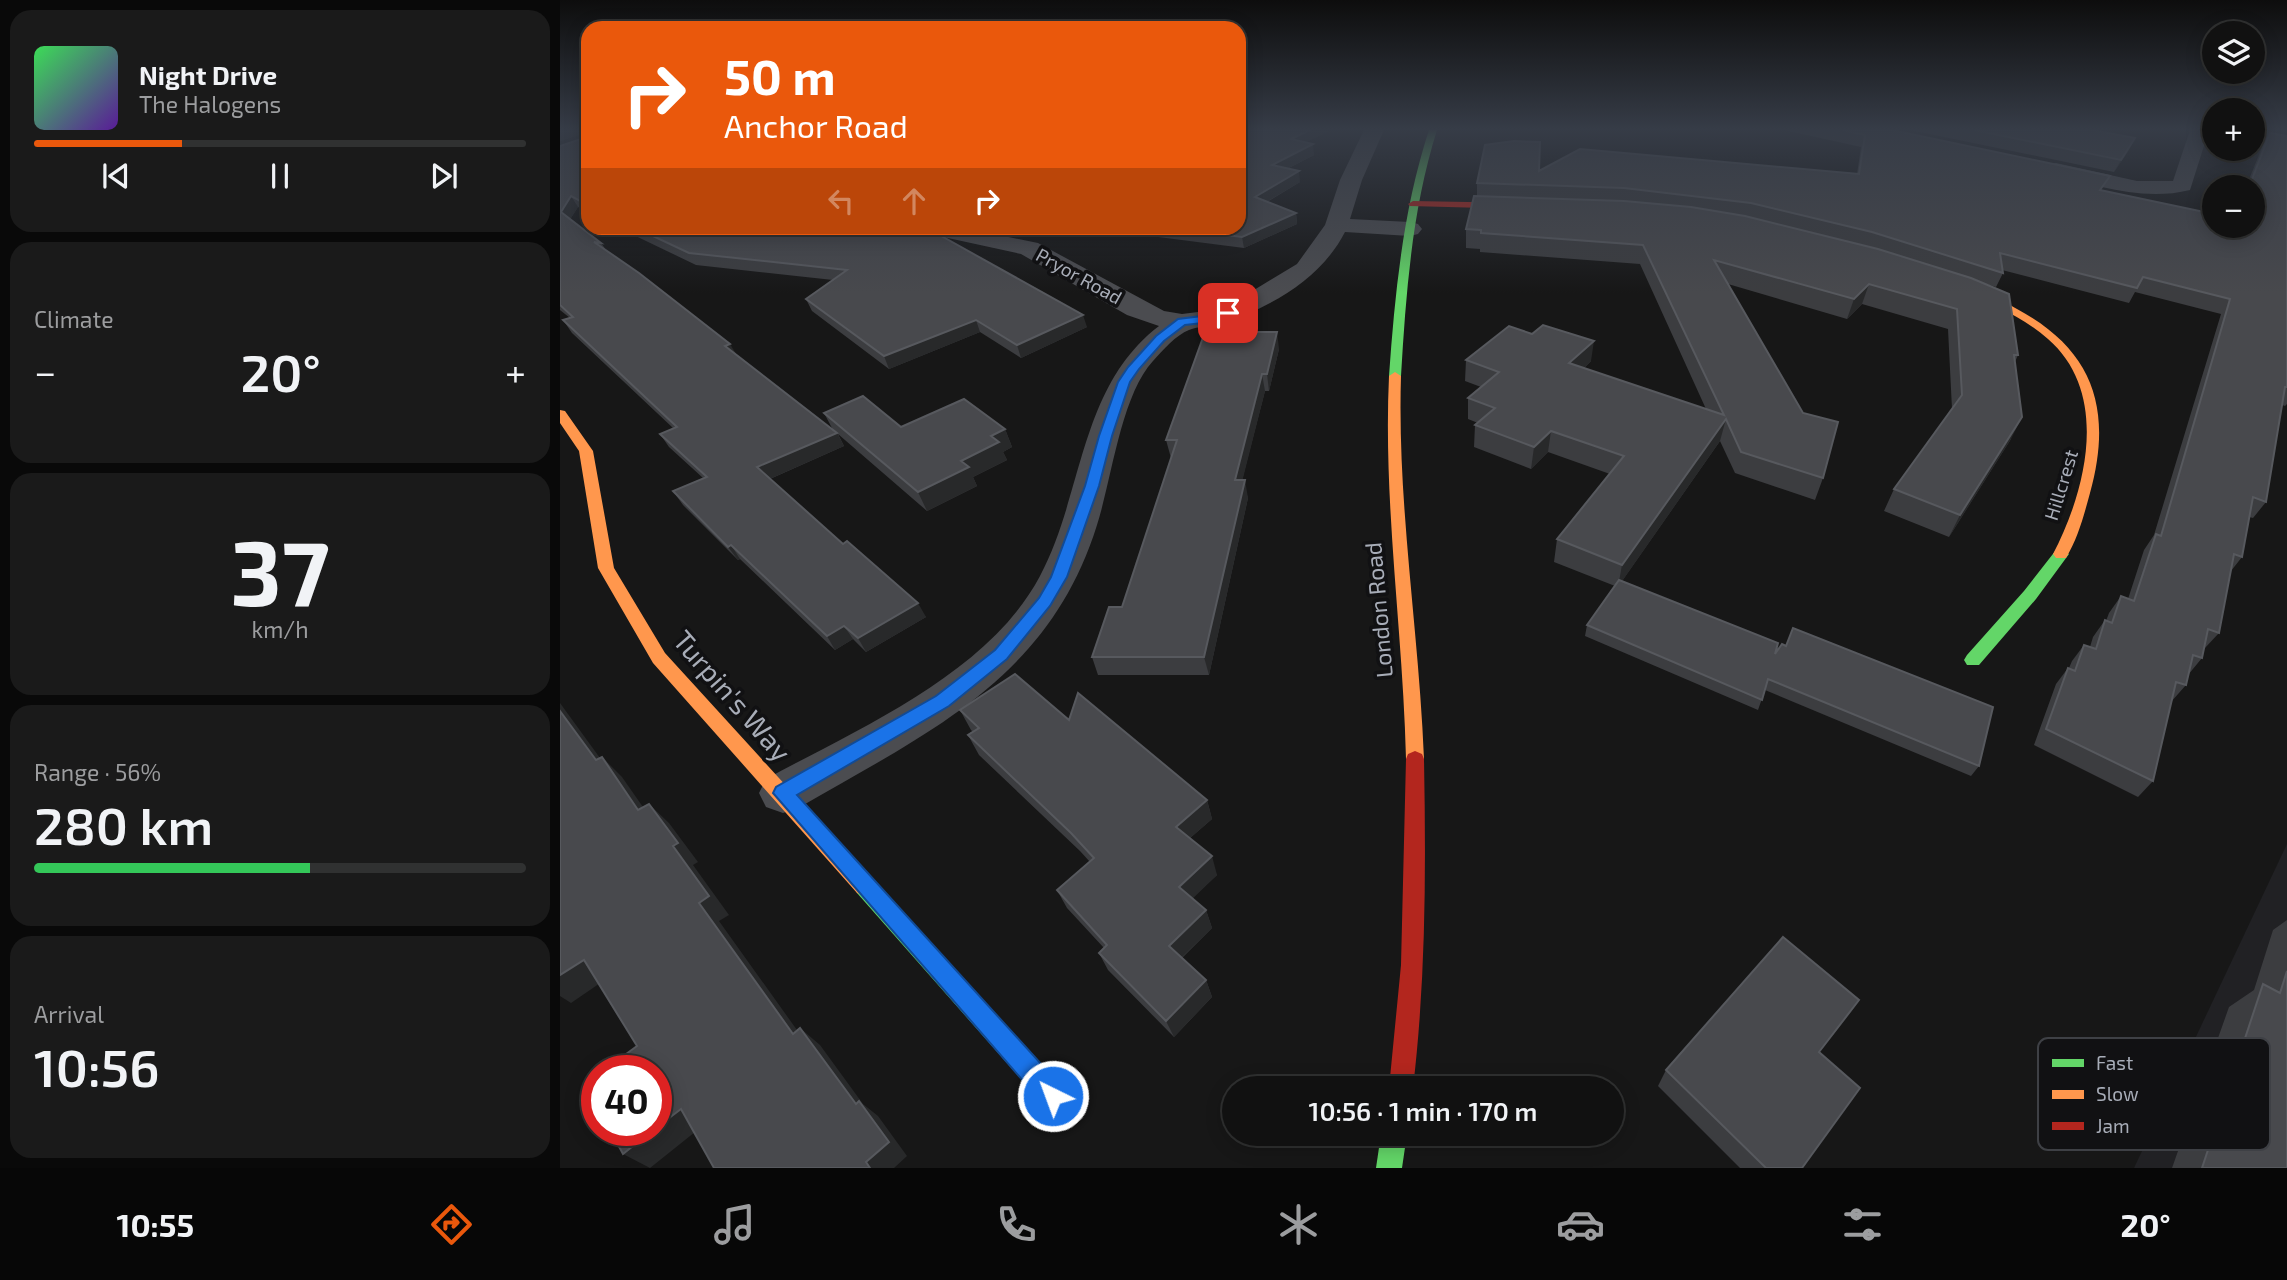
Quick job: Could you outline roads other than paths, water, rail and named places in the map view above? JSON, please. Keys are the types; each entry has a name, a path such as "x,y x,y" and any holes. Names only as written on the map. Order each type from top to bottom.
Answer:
{"street":[{"path":"783,793 943,701 983,671 1022,631 1045,602 1059,577 1092,486 1105,436 1124,382 1146,352 1182,322 1228,313 1306,269 1337,225 1350,185"},
{"name":"London Road","path":"1403,1076 1416,863 1415,711 1391,430 1398,325 1417,185"},
{"path":"2136,185 2164,190 2182,185"},
{"path":"1413,204 1542,206"},
{"path":"1337,225 1410,229"},
{"name":"Pryor Road","path":"967,235 1029,248 1137,309 1158,318 1182,322"},
{"name":"Hillcrest","path":"1942,280 2008,306 2052,333 2082,373 2097,414 2096,443 2089,477 2063,550 2043,579 1973,660"},
{"name":"Turpin's Way","path":"560,414 586,451 606,568 659,658 1053,1096"},
{"path":"1390,1168 1393,1146"}]}
